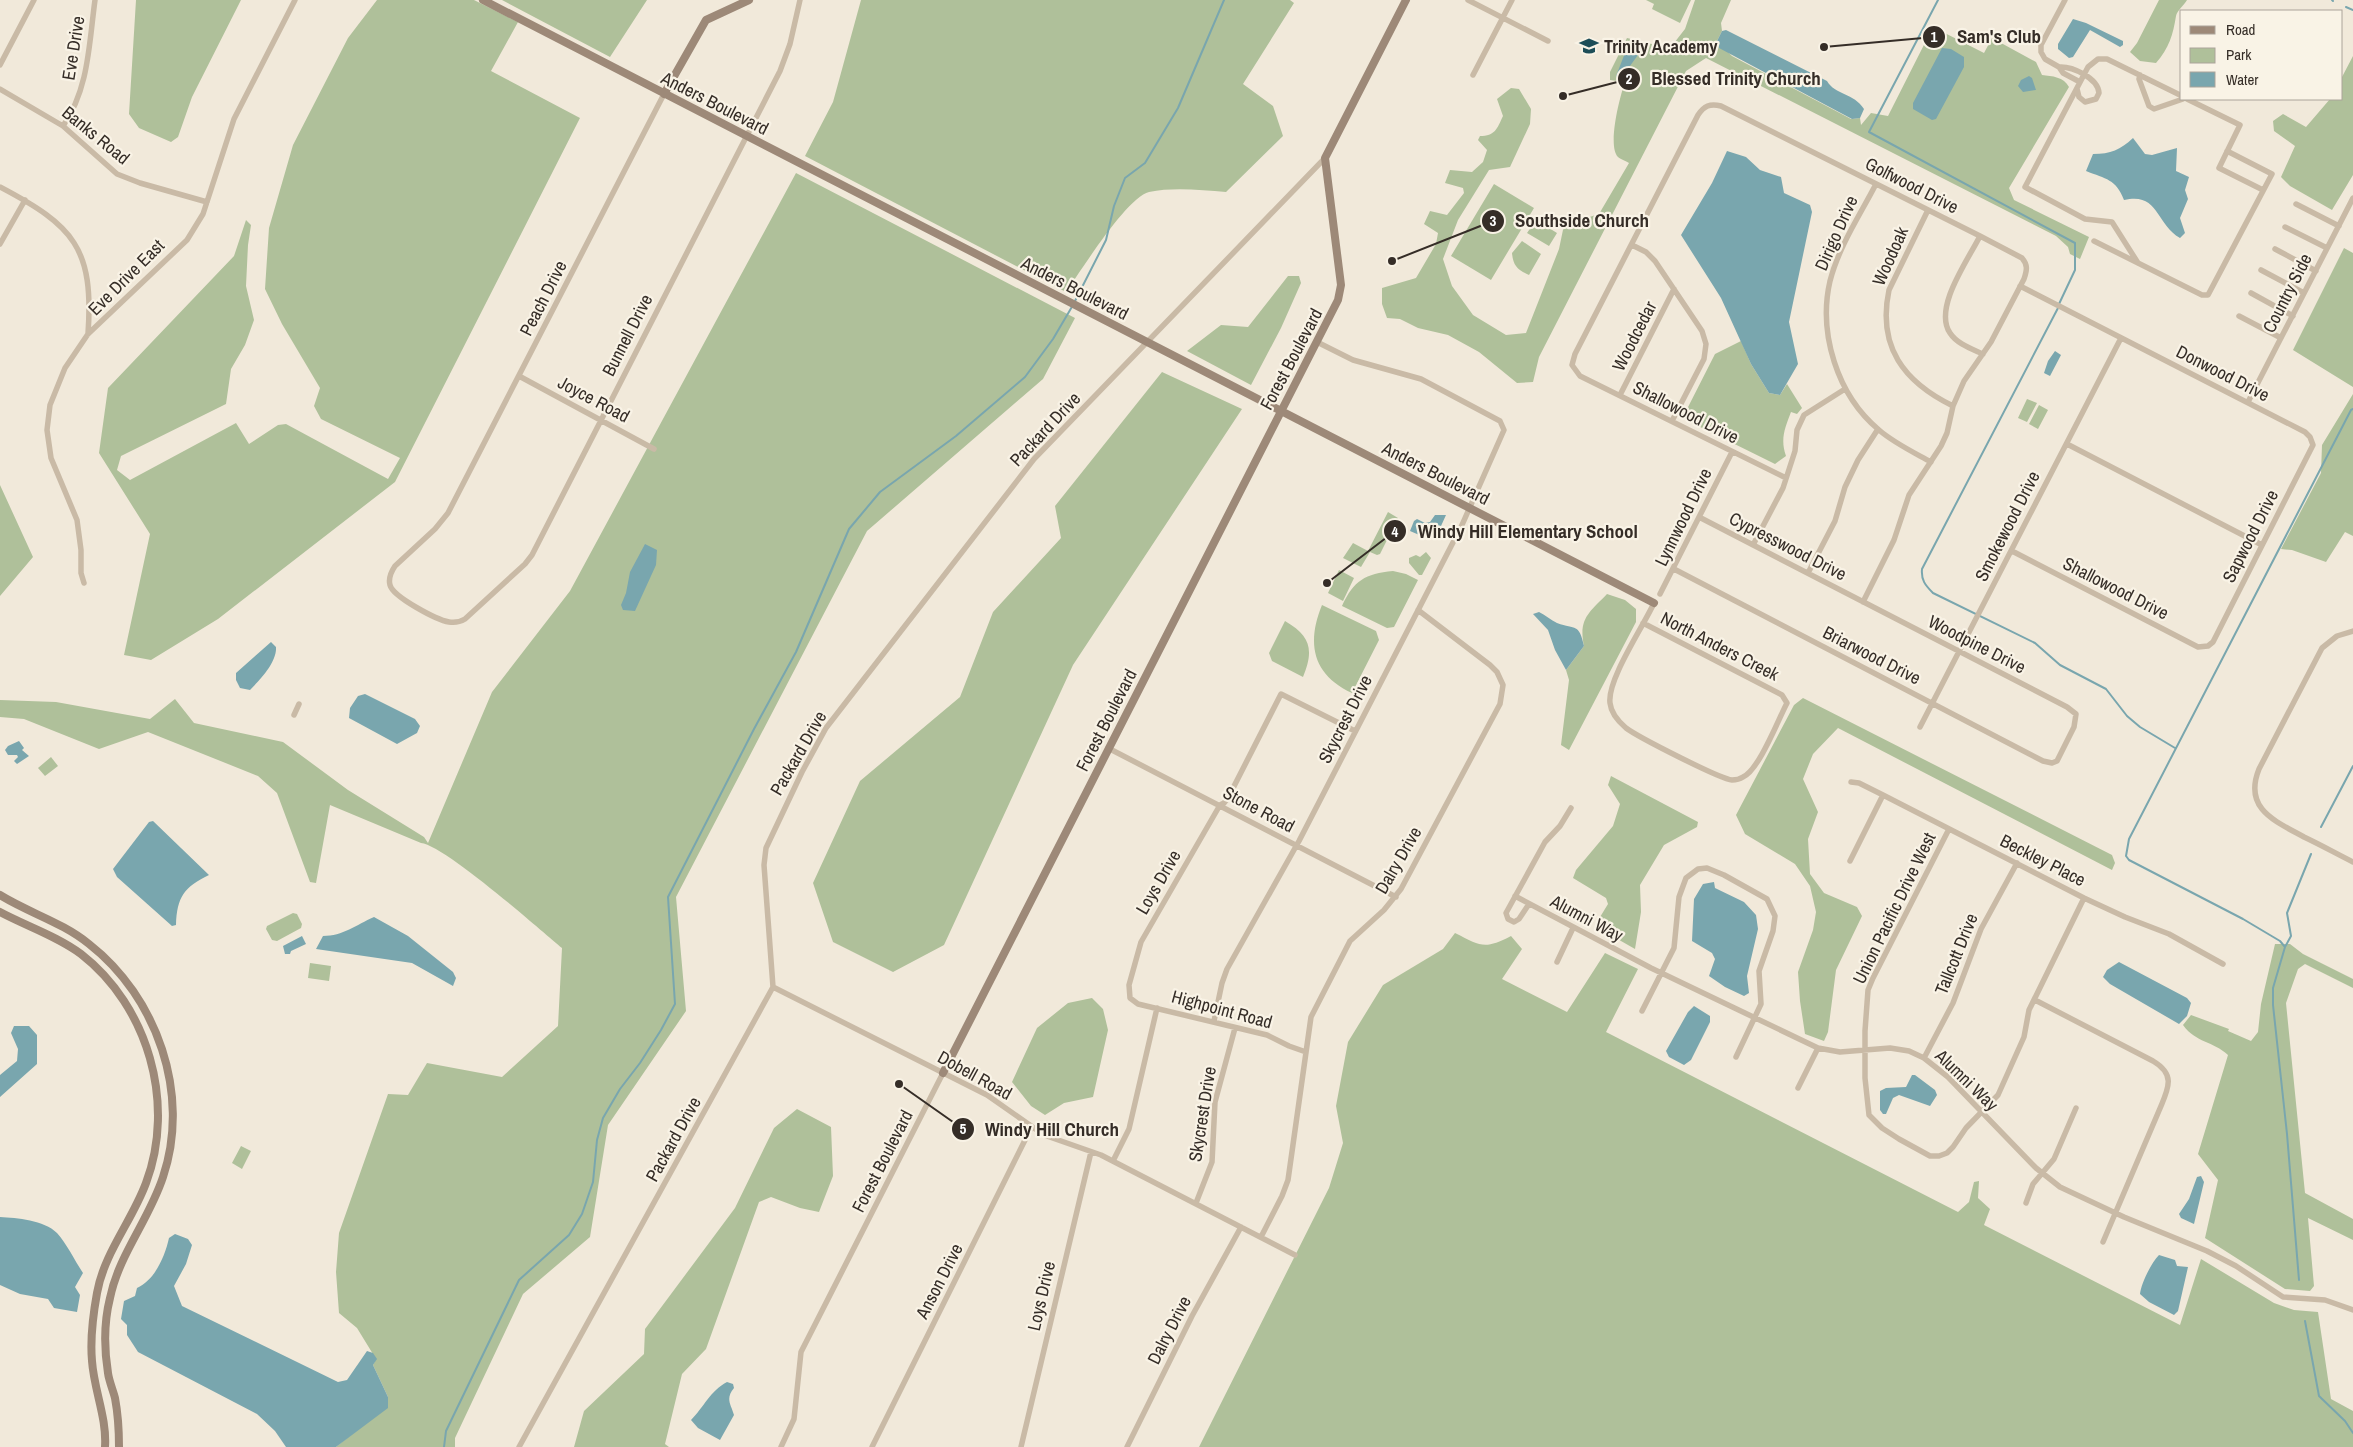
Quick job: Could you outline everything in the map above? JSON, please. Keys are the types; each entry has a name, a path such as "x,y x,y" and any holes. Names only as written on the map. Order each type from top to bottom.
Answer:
{"street":[{"path":"0,65 34,0"},
{"name":"Eve Drive","path":"63,126 75,106 82,88 95,0"},
{"name":"Eve Drive East","path":"84,583 81,574 81,550 77,520 53,465 47,430 50,405 56,386 65,368 88,334 187,240 200,222 234,119 295,0"},
{"name":"Anders Boulevard","path":"483,0 1654,604"},
{"name":"Peach Drive","path":"421,609 394,592 390,585 390,574 395,566 435,530 448,513 664,94 706,20 749,0"},
{"name":"Bunnell Drive","path":"421,609 448,622 462,621 525,564 535,548 786,57 800,0"},
{"path":"1325,158 1406,0"},
{"path":"1468,0 1548,41"},
{"path":"1473,75 1512,0"},
{"path":"2065,0 2041,45 2041,52 2045,59 2059,67 2063,73 2080,82"},
{"path":"2138,263 2112,222 2086,219 2025,187 2091,64 2102,58 2180,95"},
{"path":"2059,67 2067,66 2098,85 2098,96 2092,101 2085,102 2079,97 2077,89"},
{"path":"2140,75 2138,79 2149,106 2154,109 2180,98"},
{"name":"Banks Road","path":"0,89 63,126 107,168 117,174 140,184 207,202"},
{"path":"2189,100 2240,125 2219,168 2264,190"},
{"name":"Golfwood Drive","path":"1574,369 1572,365 1575,354 1698,115 1706,106 1712,104 1721,106 2022,258 2027,270 2020,286 1991,342 1964,381 1953,406 1947,433 1909,495 1894,540 1863,602"},
{"path":"2094,241 2202,295 2208,295 2272,174 2227,151"},
{"name":"Forest Boulevard","path":"781,1447 794,1419 801,1352 1280,410 1318,342 1338,300 1341,285 1325,158"},
{"name":"Packard Drive","path":"519,1447 774,987 764,865 766,848 819,739 1034,459 1325,158"},
{"name":"Dirigo Drive","path":"1876,184 1841,250 1830,281 1827,324 1834,360 1845,389 1878,429 1930,462"},
{"path":"0,186 40,208 60,224 79,251 89,287 88,334"},
{"name":"Country Side","path":"2248,402 2353,198"},
{"path":"0,244 25,200"},
{"path":"2296,204 2339,226"},
{"name":"Woodoak","path":"1928,210 1889,290 1886,304 1886,327 1894,352 1911,379 1923,390 1953,406"},
{"path":"2285,226 2327,248"},
{"path":"1980,236 1953,289 1944,316 1950,334 1954,338 1983,354"},
{"path":"1632,245 1651,256 1702,331 1706,344 1702,363 1672,421"},
{"path":"2275,249 2316,271"},
{"path":"2261,270 2304,293"},
{"name":"Donwood Drive","path":"2020,286 2248,402 2310,437"},
{"name":"Woodcedar","path":"1620,395 1674,290"},
{"path":"2251,294 2292,316"},
{"path":"2239,316 2281,338"},
{"name":"Smokewood Drive","path":"1920,727 2121,338"},
{"name":"Skycrest Drive","path":"1214,1021 1225,975 1462,525 1468,507 1504,430 1500,421 1421,379 1353,360 1318,342"},
{"name":"Shallowood Drive","path":"1574,369 1580,376 1786,478"},
{"name":"Joyce Road","path":"519,376 654,449"},
{"path":"1754,545 1786,478 1795,451 1797,430 1804,415 1845,389"},
{"path":"1808,574 1835,521 1845,487 1858,460 1878,429"},
{"name":"Sapwood Drive","path":"2208,646 2213,642 2311,451 2313,445 2310,437"},
{"path":"2067,444 2262,545"},
{"name":"Lynnwood Drive","path":"1660,594 1732,452"},
{"name":"Cypresswood Drive","path":"1699,517 1863,602"},
{"name":"Shallowood Drive","path":"2012,551 2198,647 2208,646"},
{"name":"Briarwood Drive","path":"1674,569 2043,761 2052,762 2057,760"},
{"name":"Woodpine Drive","path":"1863,602 2076,714 2076,722 2057,760"},
{"path":"1644,624 1654,604"},
{"name":"Dalry Drive","path":"1261,1237 1288,1180 1313,1012 1347,946 1396,896 1485,734 1503,696 1499,676 1490,665 1418,610"},
{"name":"North Anders Creek","path":"1644,624 1782,695 1787,703 1756,763 1751,771 1742,778 1732,780 1715,774 1628,729 1612,712 1610,706 1613,685 1644,624"},
{"path":"2351,631 2328,642 2312,666 2259,769 2254,786 2257,801 2262,810 2273,820 2353,862"},
{"name":"Loys Drive","path":"1157,1008 1132,1001 1129,994 1141,942 1220,805 1228,798 1281,694 1355,731"},
{"path":"294,715 299,704"},
{"name":"Stone Road","path":"1108,748 1396,896"},
{"name":"Beckley Place","path":"1851,782 1859,783 2084,898 2125,917 2169,934 2223,964"},
{"path":"1850,861 1883,795"},
{"path":"1529,904 1514,922 1508,919 1506,913 1545,842 1560,826 1571,808"},
{"name":"Union Pacific Drive West","path":"1949,829 1868,990 1865,1049 1869,1115 1873,1120 1906,1143 1930,1156 1939,1156 1953,1146 1959,1136 1981,1113"},
{"name":"Tallcott Drive","path":"1924,1058 1949,1011 1981,929 2017,863"},
{"path":"1642,1011 1674,948 1682,885 1690,872 1698,869 1714,870 1767,899 1772,908 1774,923 1760,971 1762,999 1756,1018 1736,1057"},
{"path":"0,895 63,926 89,943 122,975 141,1001 154,1027 168,1068 173,1116 166,1168 154,1201 125,1254 113,1285 105,1339 108,1374 118,1416 119,1447"},
{"name":"Alumni Way","path":"1515,896 1573,928 1818,1048 1840,1052 1882,1047 1900,1049 1924,1058 1948,1077 1981,1113 2042,1173 2066,1190 2222,1259 2284,1297 2325,1300 2353,1310"},
{"path":"1981,1113 1994,1101 2003,1086 2024,1037 2029,1010 2084,898"},
{"path":"0,912 80,954 117,991 142,1033 155,1078 158,1109 152,1161 141,1195 110,1254 97,1292 91,1347 104,1421 105,1447"},
{"path":"1557,962 1573,928"},
{"name":"Dobell Road","path":"774,987 996,1101 1032,1128 1056,1140 1113,1161 1295,1255"},
{"path":"2035,1000 2153,1061 2160,1065 2168,1075 2168,1089 2103,1242"},
{"path":"1113,1161 1128,1129 1157,1008"},
{"name":"Highpoint Road","path":"1157,1008 1267,1035 1306,1052"},
{"path":"136,1020 148,1015"},
{"path":"142,1033 154,1027"},
{"name":"Skycrest Drive","path":"1196,1203 1212,1162 1216,1102 1235,1028"},
{"path":"1798,1088 1818,1048"},
{"path":"2026,1203 2033,1184 2054,1159 2076,1108"},
{"name":"Anson Drive","path":"872,1447 1032,1128"},
{"name":"Loys Drive","path":"1021,1447 1091,1152"},
{"path":"141,1195 154,1201"},
{"name":"Dalry Drive","path":"1127,1447 1192,1316 1241,1228"},
{"path":"95,1378 108,1374"}],"green space":[{"path":"136,0 241,0 192,97 178,137 171,142 139,128 129,114"},
{"path":"377,0 474,0 518,22 491,71 580,118 395,482 218,619 151,660 124,655 150,534 99,453 108,388 234,256 246,220 251,225 246,286 254,320 245,345 231,369 226,404 121,456 117,470 130,480 236,423 249,444 278,425 286,424 388,479 400,458 321,419 314,406 320,388 282,324 265,289 269,228 293,145 348,38"},
{"path":"502,0 647,0 610,57"},
{"path":"861,0 1290,0 1294,3 1243,84 1273,106 1283,136 1226,192 1187,189 1168,190 1149,192 1140,197 1104,236 1066,292 805,156 833,102"},
{"path":"1646,0 1691,0 1680,23 1652,9 1654,4"},
{"path":"1695,0 1731,0 1721,23 1722,31 1717,41 1732,56 1851,119 1860,118 1861,125 1871,113 1888,116 1933,27 1984,53 1992,38 2036,62 2042,75 2061,79 2069,87 2009,188 2014,200 2089,237 2080,259 2070,254 2068,247 2056,236 1706,58 1686,71 1539,357 1533,382 1517,383 1479,352 1448,335 1418,328 1400,319 1387,318 1382,304 1382,288 1416,278 1436,244 1438,233 1424,224 1430,211 1447,215 1464,193 1463,188 1445,183 1450,170 1472,172 1483,162 1487,150 1478,140 1480,136 1489,135 1497,128 1503,116 1497,99 1511,88 1519,89 1531,109 1530,124 1510,167 1489,170 1458,220 1443,259 1452,286 1473,315 1506,335 1526,333 1559,249 1564,225 1599,214 1629,163 1618,157 1614,143 1620,98 1625,82 1610,80 1610,72 1627,38 1652,44 1667,52 1685,29"},
{"path":"2159,0 2187,0 2177,14 2170,41 2156,63 2140,61 2130,52 2137,43"},
{"path":"2353,56 2353,175 2332,210 2290,186 2281,177 2295,146 2274,131 2273,121 2283,114 2306,127 2329,100 2343,100 2343,75"},
{"path":"796,173 1075,318 1043,379 867,531 676,897 686,1011 608,1125 590,1237 523,1294 455,1438 455,1447 336,1447 352,1434 388,1397 373,1365 376,1359 357,1328 339,1313 336,1272 339,1233 388,1094 408,1095 427,1063 502,1077 558,1026 562,948 491,889 433,847 330,805 316,883 310,882 277,793 258,776 148,732 99,749 24,719 0,717 0,700 56,702 150,719 175,699 194,723 283,742 348,790 424,837 428,843 492,692 570,591"},
{"path":"1494,184 1534,208 1491,280 1451,256"},
{"path":"1536,220 1557,233 1549,246 1527,233"},
{"path":"1522,241 1541,254 1529,275 1517,267 1512,253"},
{"path":"2344,248 2353,253 2353,387 2293,350"},
{"path":"1288,276 1299,276 1301,283 1281,328 1251,385 1187,351 1221,325 1248,327"},
{"path":"1741,341 1751,364 1769,393 1780,395 1787,384 1802,408 1797,414 1791,412 1783,439 1786,456 1775,464 1686,420 1684,415 1715,354"},
{"path":"1162,372 1242,409 1073,665 944,945 893,972 833,942 813,883 860,781 960,697 993,612 1061,538 1055,506"},
{"path":"2353,394 2353,536 2345,532 2326,562 2292,550 2281,549 2321,473 2322,445"},
{"path":"2027,399 2037,403 2027,422 2018,418"},
{"path":"2039,405 2048,410 2038,429 2029,424"},
{"path":"0,485 33,557 0,596"},
{"path":"1388,512 1398,518 1380,554 1377,555 1370,552 1361,567 1343,558 1353,543 1368,551"},
{"path":"1426,552 1431,558 1422,575 1419,575 1409,563 1409,558 1416,555 1420,557"},
{"path":"1339,570 1354,578 1343,601 1328,593"},
{"path":"1393,571 1406,574 1418,580 1394,627 1387,628 1342,606 1356,584 1375,574"},
{"path":"1607,594 1625,600 1636,609 1636,622 1569,750 1561,745 1569,680 1566,670 1584,646 1583,629 1587,616"},
{"path":"1322,605 1376,631 1379,640 1352,693 1339,686 1329,677 1321,668 1316,657 1314,633"},
{"path":"1285,621 1300,632 1308,644 1308,659 1303,677 1272,661 1269,653"},
{"path":"1803,698 2112,855 2115,863 2112,870 1838,728 1813,754 1803,779 1818,812 1808,839 1810,874 1824,893 1857,907 1862,916 1836,970 1828,1032 1824,1041 1805,1034 1798,972 1813,930 1816,912 1810,886 1795,864 1745,834 1736,815 1794,705"},
{"path":"51,757 58,766 45,776 38,768"},
{"path":"1611,776 1698,822 1697,827 1664,845 1640,885 1641,912 1635,949 1600,929 1597,922 1608,904 1606,898 1573,878 1576,870 1613,826 1620,804 1608,785"},
{"path":"293,913 297,914 302,924 301,928 277,941 272,940 266,929 267,926"},
{"path":"1455,933 1483,945 1495,943 1511,936 1522,949 1502,979 1567,1012 1605,953 1638,969 1606,1032 1958,1212 1969,1202 1974,1182 1979,1181 1978,1198 1990,1209 1984,1225 2180,1325 2201,1259 2274,1303 2294,1310 2318,1312 2331,1399 2353,1411 2353,1447 1199,1447 1329,1188 1343,1143 1336,1106 1348,1042 1383,985 1443,949"},
{"path":"2275,944 2290,944 2303,954 2353,979 2353,988 2305,964 2298,969 2286,1003 2305,1193 2353,1219 2353,1240 2308,1218 2314,1286 2310,1291 2285,1289 2205,1238 2218,1180 2198,1154 2228,1055 2193,1035 2183,1025 2191,1015 2229,1029 2228,1031 2251,1041 2258,1032 2261,1004"},
{"path":"310,963 331,966 329,981 308,978"},
{"path":"1092,998 1103,1009 1108,1030 1093,1097 1064,1103 1045,1115 1031,1106 1012,1082 1037,1028 1068,1003"},
{"path":"797,1109 831,1127 833,1176 819,1212 800,1208 771,1197 759,1202 706,1349 682,1374 665,1444 669,1447 574,1447 584,1411 644,1354 645,1329 735,1208 774,1128"},
{"path":"241,1146 251,1151 242,1169 232,1163"}],"water":[{"path":"2073,19 2086,23 2123,41 2123,45 2120,47 2090,30 2073,57 2069,58 2058,49 2058,44"},
{"path":"1726,30 1827,81 1830,86 1860,104 1864,109 1860,118 1852,119 1719,48 1717,41 1722,31"},
{"path":"1631,45 1638,45 1643,48 1622,77 1618,78 1616,76 1627,48"},
{"path":"1942,48 1951,49 1964,57 1964,67 1936,119 1932,120 1913,109 1913,103"},
{"path":"2029,76 2032,78 2036,90 2023,92 2018,86 2021,80"},
{"path":"2133,138 2145,154 2152,155 2177,148 2176,171 2189,177 2185,190 2188,199 2180,218 2185,233 2180,238 2166,225 2156,210 2144,200 2124,200 2114,184 2105,178 2086,171 2093,154 2115,150 2124,146"},
{"path":"1727,151 1746,157 1760,170 1781,177 1784,193 1810,205 1812,212 1789,322 1798,364 1780,395 1769,393 1751,364 1721,298 1681,235 1712,183"},
{"path":"2055,351 2061,355 2050,376 2044,373 2048,361"},
{"path":"1435,515 1446,515 1441,526 1435,525 1424,537 1410,531 1414,521 1417,519 1425,523 1430,522"},
{"path":"645,544 657,550 656,565 635,611 623,610 621,605 626,593 630,572"},
{"path":"1539,612 1557,623 1576,628 1580,634 1584,646 1566,670 1555,650 1548,630 1533,614"},
{"path":"271,642 276,647 276,653 268,670 250,690 240,688 236,680 236,673"},
{"path":"365,694 415,719 420,726 417,733 397,744 349,718 350,708 358,696"},
{"path":"19,741 24,748 22,750 29,756 17,764 14,761 18,757 17,755 8,755 5,750 8,746"},
{"path":"153,821 209,875 193,884 183,894 178,907 176,925 172,926 117,877 113,869 149,822"},
{"path":"1714,882 1715,888 1744,902 1756,915 1758,929 1747,976 1749,993 1744,996 1725,987 1709,976 1715,959 1712,953 1692,941 1694,899 1703,884"},
{"path":"374,917 408,936 453,972 456,978 453,986 412,963 316,949 323,936 343,932"},
{"path":"302,936 306,944 291,951 290,954 285,954 283,946"},
{"path":"2119,962 2187,998 2191,1003 2187,1016 2179,1024 2110,984 2103,977 2107,970"},
{"path":"1694,1006 1710,1016 1710,1022 1691,1060 1684,1065 1669,1057 1666,1051 1688,1012"},
{"path":"14,1026 29,1026 37,1035 37,1064 0,1097 0,1075 17,1061 18,1049 11,1033"},
{"path":"1912,1075 1915,1075 1935,1090 1937,1095 1930,1106 1899,1095 1893,1098 1886,1114 1883,1114 1880,1110 1880,1091 1886,1088 1906,1087"},
{"path":"2201,1176 2204,1182 2194,1224 2181,1218 2179,1214 2189,1199 2197,1177"},
{"path":"0,1217 38,1222 52,1229 61,1237 83,1273 75,1287 80,1295 77,1312 54,1308 48,1299 20,1294 0,1285"},
{"path":"175,1234 188,1239 192,1245 186,1264 174,1286 182,1306 338,1382 347,1380 367,1351 373,1353 377,1359 373,1365 388,1397 388,1408 336,1447 286,1447 275,1431 257,1414 138,1352 127,1335 127,1325 121,1319 124,1301 135,1296 137,1288 154,1273 162,1260 169,1238"},
{"path":"2159,1255 2175,1260 2177,1266 2188,1267 2178,1311 2174,1315 2149,1302 2140,1294 2147,1274"},
{"path":"727,1382 733,1384 734,1388 729,1398 734,1415 720,1440 698,1428 691,1420 712,1395"}],"waterway":[{"path":"1075,301 1106,240 1114,206 1125,178 1145,163 1178,108 1224,0"},
{"path":"1938,0 1869,132 2075,243 2075,270 2059,304"},
{"path":"2346,7 2353,10"},
{"path":"444,1447 446,1431 519,1280 569,1235 582,1214 593,1182 597,1140 603,1118 620,1089 640,1063 661,1030 675,1004 668,897 754,729 796,652 849,529 880,492 956,436 1025,377 1053,339 1073,305"},
{"path":"2058,308 1922,569 1923,579 1933,593 2035,643 2060,665 2106,689 2127,716 2140,727 2175,748"},
{"path":"2299,1280 2287,1134 2273,1005 2273,988 2285,947 2280,941 2243,919 2129,860 2126,856 2129,839 2353,409"},
{"path":"2321,827 2353,766"},
{"path":"2285,947 2291,936 2287,913 2311,854"},
{"path":"2305,1321 2319,1396 2345,1421 2353,1433"}],"place":[{"name":"Trinity Academy","path":"1589,46"},
{"name":"Sam's Club","path":"1824,47"},
{"name":"Blessed Trinity Church","path":"1563,96"},
{"name":"Southside Church","path":"1392,261"},
{"name":"Windy Hill Elementary School","path":"1327,583"},
{"name":"Windy Hill Church","path":"899,1084"}]}
